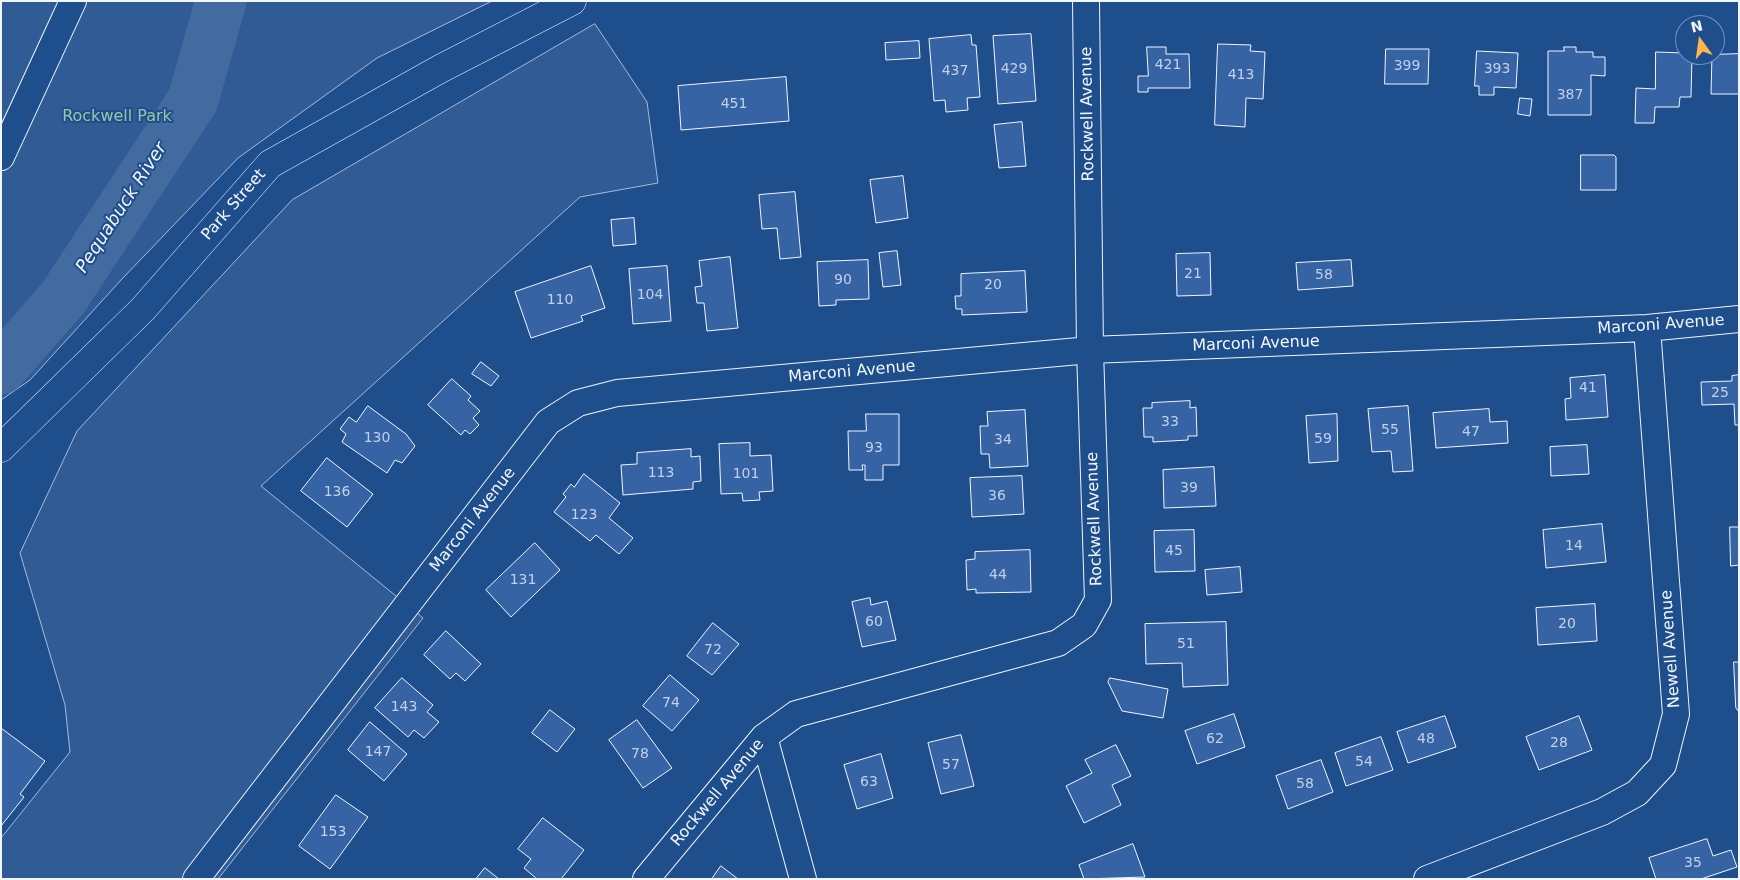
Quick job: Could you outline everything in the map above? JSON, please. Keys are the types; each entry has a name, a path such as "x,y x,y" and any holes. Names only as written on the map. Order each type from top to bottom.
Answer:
{"highway":[{"name":"Park Street","path":"1,448 143,309 270,164 440,69 572,1"}],"street":[{"path":"1,157 73,1"},
{"name":"Rockwell Avenue","path":"646,879 764,737 796,714 1058,643 1084,625 1098,600 1090,350 1086,1"},
{"name":"Marconi Avenue","path":"196,879 548,422 578,403 617,393 1090,350 1647,328 1739,319"},
{"name":"Newell Avenue","path":"1428,879 1602,812 1637,793 1663,765 1676,714 1647,328"},
{"path":"764,737 803,879"}],"green space":[{"name":"Rockwell Park","path":"1,1 492,1 377,58 238,158 121,280 30,380 1,400"},
{"path":"595,24 647,102 658,183 580,197 261,486 423,618 218,879 1,879 1,838 70,752 65,705 20,553 77,431 292,200"}],"building":[{"path":"1031,34 1036,101 998,104 993,36"},
{"path":"971,35 972,45 976,45 980,97 967,98 968,110 946,112 945,100 934,101 929,39"},
{"path":"919,41 920,58 886,60 885,43"},
{"path":"1218,44 1251,45 1250,51 1265,52 1263,99 1246,98 1245,127 1215,125"},
{"path":"1147,47 1166,47 1166,54 1189,54 1190,88 1148,88 1148,92 1138,92 1138,76 1148,76"},
{"path":"1564,47 1576,47 1576,52 1593,52 1593,57 1605,57 1605,76 1591,75 1591,115 1548,115 1548,51 1564,51"},
{"path":"1386,49 1429,49 1428,84 1385,84"},
{"path":"1477,51 1518,53 1516,88 1494,87 1494,95 1479,95 1479,86 1475,86"},
{"path":"1656,52 1675,53 1675,65 1692,65 1691,97 1680,97 1679,107 1655,107 1654,123 1635,123 1636,88 1655,89"},
{"path":"1739,54 1739,94 1711,94 1712,65 1725,65 1725,55"},
{"path":"786,77 789,121 681,130 678,86"},
{"path":"1520,98 1532,99 1530,116 1518,114"},
{"path":"1022,122 1026,166 999,168 994,125"},
{"path":"1581,155 1614,155 1616,157 1616,190 1581,190"},
{"path":"903,176 908,218 876,223 870,180"},
{"path":"795,192 801,257 780,259 777,228 762,229 759,195"},
{"path":"634,218 636,244 613,246 611,220"},
{"path":"897,251 901,285 883,287 879,253"},
{"path":"1210,253 1211,295 1177,296 1176,254"},
{"path":"730,257 738,328 707,331 704,303 697,303 695,287 702,286 699,261"},
{"path":"868,260 869,299 836,300 836,305 819,306 817,262"},
{"path":"1351,260 1353,286 1298,290 1296,263"},
{"path":"591,266 605,308 581,316 583,321 531,338 515,292"},
{"path":"667,266 671,321 633,324 629,269"},
{"path":"1025,271 1027,312 962,315 962,309 956,309 955,296 961,296 961,274"},
{"path":"481,362 499,376 491,386 472,374"},
{"path":"1605,375 1608,417 1566,420 1565,399 1571,398 1570,378"},
{"path":"1739,375 1739,425 1735,425 1734,404 1702,405 1701,382 1732,381 1732,376"},
{"path":"452,379 471,396 468,400 480,411 473,418 479,425 470,434 465,430 461,435 428,405"},
{"path":"1190,401 1190,408 1196,407 1197,436 1188,436 1188,440 1153,442 1153,437 1144,437 1143,408 1152,408 1152,403"},
{"path":"368,406 406,434 415,446 402,463 395,460 387,473 342,442 346,434 340,429 349,417 356,422"},
{"path":"1408,406 1413,471 1393,472 1391,451 1372,452 1368,409"},
{"path":"1489,409 1490,422 1507,421 1508,443 1436,448 1433,413"},
{"path":"1025,410 1028,466 990,468 989,454 981,454 980,426 988,426 987,412"},
{"path":"866,414 899,414 899,465 883,465 883,480 865,480 865,465 862,465 863,470 849,470 848,431 866,431"},
{"path":"1337,414 1338,461 1309,463 1306,416"},
{"path":"750,443 750,456 771,455 773,491 759,492 760,500 743,501 742,493 721,494 719,444"},
{"path":"1587,445 1589,474 1551,476 1550,447"},
{"path":"691,449 691,457 700,456 701,481 693,482 693,489 623,495 621,465 637,464 637,453"},
{"path":"327,458 373,494 347,527 301,491"},
{"path":"1214,467 1216,506 1164,508 1163,470"},
{"path":"584,474 620,503 609,518 633,538 619,554 596,535 590,541 554,512 566,497 563,494 571,484 574,487"},
{"path":"1022,476 1024,514 972,517 970,478"},
{"path":"1602,524 1606,562 1546,568 1543,530"},
{"path":"1730,527 1739,527 1739,565 1731,566"},
{"path":"1194,530 1195,571 1155,572 1154,531"},
{"path":"535,543 560,570 511,617 486,590"},
{"path":"1030,550 1031,592 976,593 976,589 967,590 966,560 975,559 975,552"},
{"path":"1240,567 1242,592 1207,595 1205,570"},
{"path":"870,598 871,605 887,601 896,640 862,647 852,602"},
{"path":"1595,604 1597,641 1538,645 1536,608"},
{"path":"1226,622 1228,685 1183,687 1182,663 1146,664 1145,624"},
{"path":"713,623 739,644 712,675 687,656"},
{"path":"446,631 481,664 465,681 456,673 450,679 424,655"},
{"path":"1734,662 1739,662 1739,712 1736,708"},
{"path":"670,675 699,700 672,731 643,706"},
{"path":"402,678 433,705 427,712 439,722 424,738 414,730 408,737 375,708"},
{"path":"1110,678 1168,689 1163,718 1122,711 1108,682"},
{"path":"550,710 575,729 557,752 532,733"},
{"path":"1234,714 1245,747 1197,764 1185,731"},
{"path":"1445,716 1456,747 1408,763 1397,732"},
{"path":"1579,716 1592,750 1539,770 1526,737"},
{"path":"637,720 672,768 643,788 609,740"},
{"path":"370,722 407,754 384,781 348,750"},
{"path":"1,728 45,761 20,794 24,797 1,826"},
{"path":"961,735 974,786 941,794 928,743"},
{"path":"1381,737 1393,770 1346,786 1335,753"},
{"path":"1116,745 1131,776 1112,785 1121,805 1084,823 1066,786 1092,773 1085,760"},
{"path":"881,754 893,798 857,809 844,765"},
{"path":"1321,760 1333,792 1288,809 1276,776"},
{"path":"336,795 368,817 330,869 299,846"},
{"path":"543,818 584,850 561,879 537,879 524,868 531,859 518,849"},
{"path":"1707,839 1713,856 1731,850 1737,867 1701,879 1656,879 1649,858"},
{"path":"1133,844 1145,877 1084,879 1079,865"},
{"path":"721,866 738,879 712,879"},
{"path":"485,868 499,879 476,879"}],"waterway":[{"name":"Pequabuck River","path":"1,369 63,298 193,100 221,1"}]}
